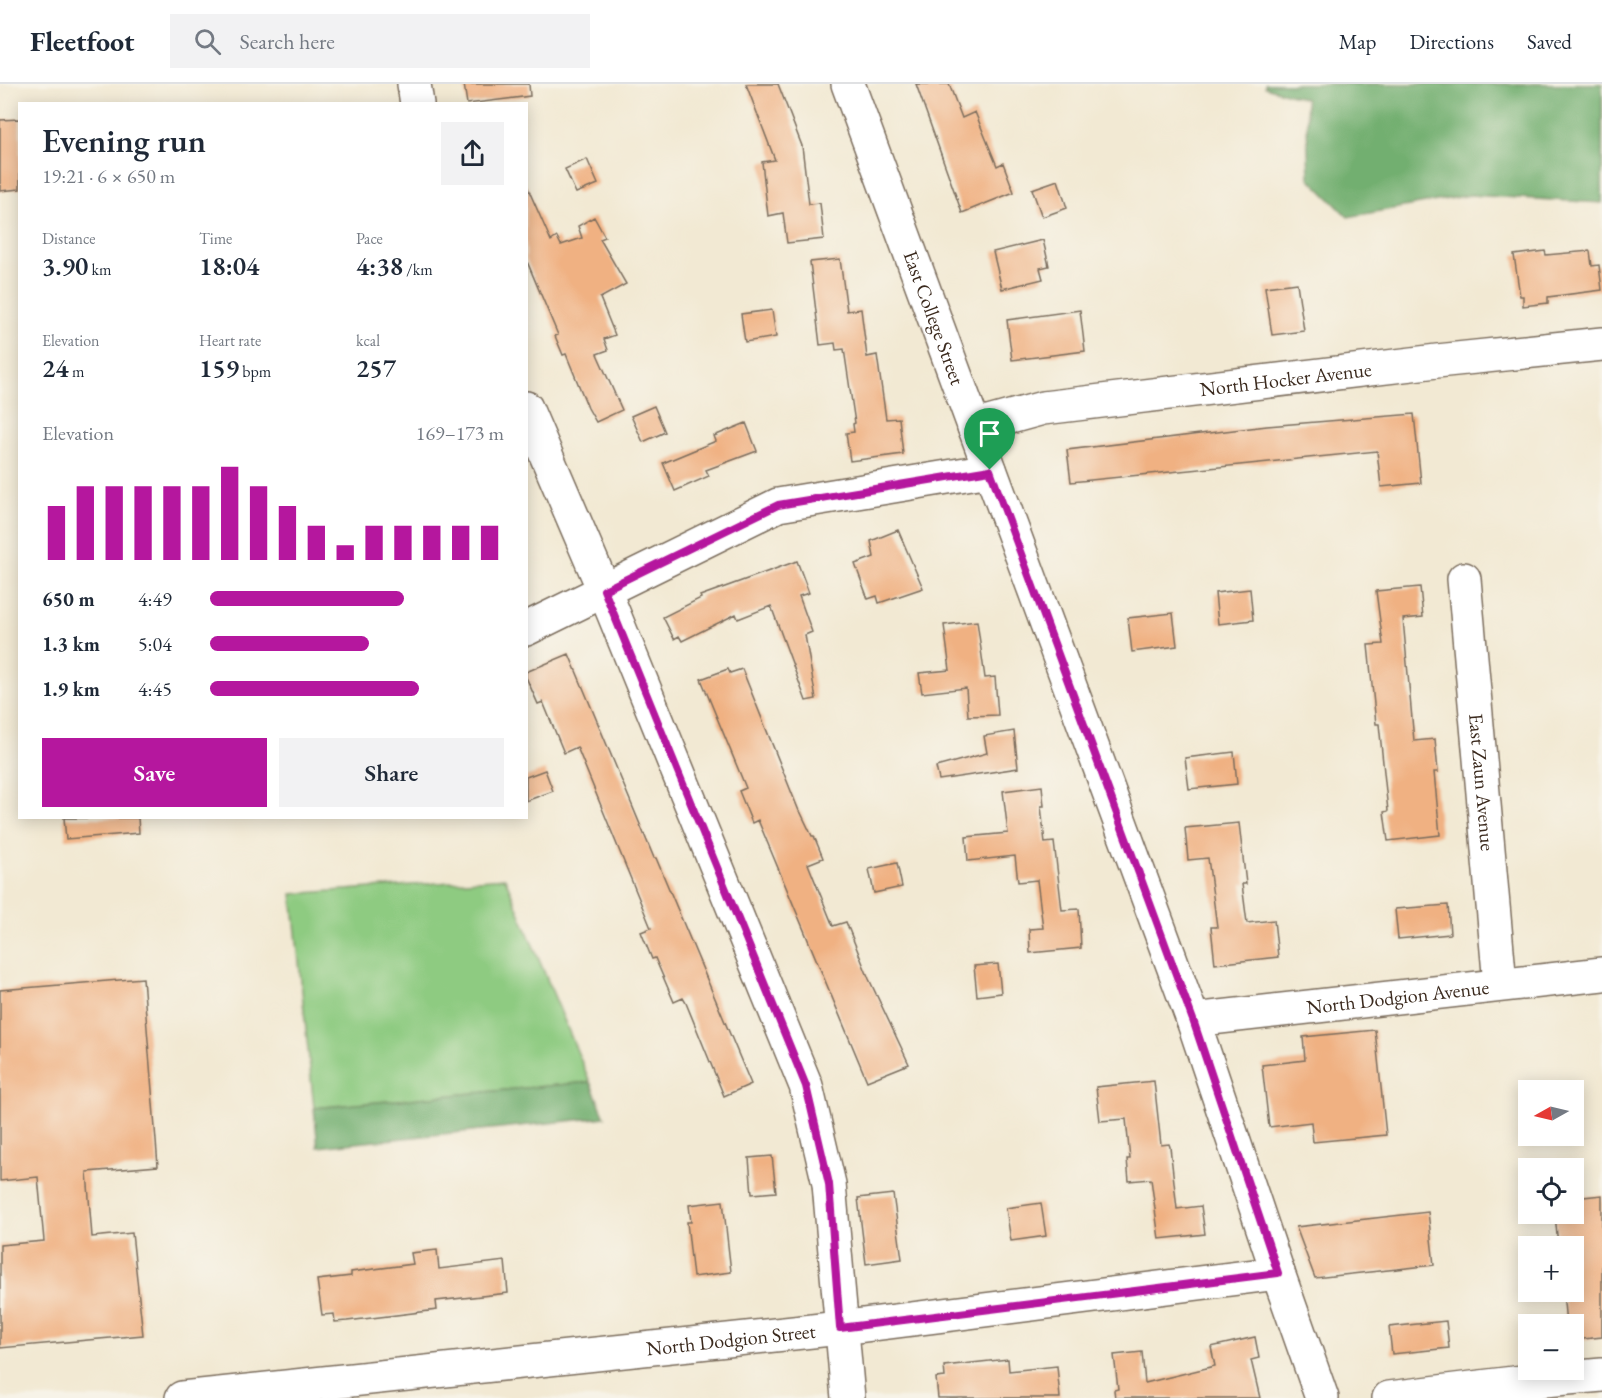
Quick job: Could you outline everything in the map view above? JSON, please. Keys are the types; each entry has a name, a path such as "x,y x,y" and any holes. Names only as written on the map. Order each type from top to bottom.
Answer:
{"street":[{"path":"414,84 417,102"},
{"name":"East College Street","path":"848,84 1193,1020 1322,1398"},
{"name":"North Hocker Avenue","path":"974,427 1043,408 1437,361 1602,344"},
{"path":"528,413 604,590 806,1086 829,1184 848,1398"},
{"path":"528,628 778,505 990,470"},
{"name":"East Zaun Avenue","path":"1464,579 1500,984"},
{"name":"North Dodgion Avenue","path":"1193,1020 1602,974"},
{"name":"North Dodgion Street","path":"182,1398 840,1328 1278,1273"},
{"path":"1389,1398 1602,1375"}],"green space":[{"path":"1265,84 1602,84 1602,203 1470,195 1348,217 1309,178 1306,99 1265,87"},
{"path":"505,878 590,1082 314,1108 292,894"},
{"path":"590,1082 605,1117 318,1147 314,1108"}],"building":[{"path":"464,84 529,84 530,96 467,102"},
{"path":"746,84 778,84 802,146 809,204 820,203 824,239 787,243 783,213 768,216 762,162 775,160"},
{"path":"916,84 949,84 962,118 975,112 997,166 1003,163 1014,192 962,213"},
{"path":"18,119 18,189 0,191 0,120"},
{"path":"587,159 598,184 576,193 565,169"},
{"path":"1058,180 1067,208 1042,217 1032,189"},
{"path":"528,189 551,241 557,237 561,245 582,238 578,226 594,217 605,237 600,239 626,284 600,298 615,335 604,339 608,350 597,354 622,410 596,422 566,354 563,355 555,336 558,335 528,264"},
{"path":"1043,240 1049,266 1040,268 1043,279 1002,289 993,252"},
{"path":"1545,251 1546,255 1590,251 1592,266 1599,265 1602,290 1548,297 1548,303 1523,306 1514,255"},
{"path":"840,259 847,311 861,309 867,357 877,355 886,419 899,418 903,454 850,461 846,433 854,432 853,424 855,423 844,349 836,350 835,343 820,345 810,262"},
{"path":"1297,283 1304,331 1272,335 1265,287"},
{"path":"772,310 776,337 745,342 741,314"},
{"path":"1080,310 1085,351 1012,360 1007,320"},
{"path":"654,406 665,432 643,442 631,416"},
{"path":"1414,414 1421,483 1381,487 1377,451 1071,482 1067,450 1267,426"},
{"path":"746,423 757,451 706,470 709,476 675,491 663,463 716,441 714,436"},
{"path":"898,530 923,588 879,603 877,596 868,599 855,564 874,557 871,541"},
{"path":"797,561 809,593 799,596 812,632 805,635 816,699 806,701 771,606 738,619 736,614 682,641 679,636 674,639 663,617 701,598 700,596"},
{"path":"1420,587 1423,617 1403,619 1414,741 1435,739 1438,772 1434,772 1440,835 1388,841 1384,812 1388,811 1368,645 1383,644 1376,591"},
{"path":"1250,589 1253,620 1218,624 1215,593"},
{"path":"1173,613 1177,646 1132,652 1128,618"},
{"path":"977,621 985,678 995,677 998,715 968,716 966,688 922,693 919,673 950,670 944,625"},
{"path":"569,654 751,1084 724,1096 686,1003 683,998 674,1002 655,958 652,959 641,932 651,928 577,747 564,753 543,702 538,704 528,682 528,671"},
{"path":"728,669 730,673 742,669 799,811 814,836 823,858 808,864 833,926 846,922 869,979 909,1064 867,1081 758,820 752,823 739,791 746,788 701,679"},
{"path":"1014,731 1018,768 939,780 936,767 987,753 984,736"},
{"path":"1234,752 1237,784 1189,789 1185,758"},
{"path":"545,770 553,791 528,800 528,776"},
{"path":"1042,786 1044,806 1041,806 1045,843 1054,842 1062,910 1079,909 1081,948 1030,953 1029,929 1043,928 1037,880 1018,882 1015,856 968,861 966,837 1008,833 1003,791"},
{"path":"64,819 138,819 139,833 66,839"},
{"path":"1239,823 1246,884 1242,884 1247,923 1274,920 1278,957 1215,964 1211,927 1217,927 1208,858 1188,860 1185,828"},
{"path":"897,863 902,887 874,893 869,869"},
{"path":"1448,905 1450,934 1398,939 1395,909"},
{"path":"998,964 1001,993 977,996 974,966"},
{"path":"143,978 158,1166 87,1172 92,1237 132,1233 143,1335 0,1348 0,1245 44,1241 38,1177 0,1181 0,990"},
{"path":"1375,1030 1386,1135 1313,1142 1311,1122 1269,1127 1262,1065 1305,1060 1303,1037"},
{"path":"1154,1081 1161,1145 1169,1144 1170,1147 1177,1209 1201,1206 1205,1234 1159,1239 1151,1179 1129,1181 1127,1159 1130,1159 1126,1119 1100,1121 1096,1087"},
{"path":"772,1156 776,1192 752,1194 749,1158"},
{"path":"893,1194 902,1259 866,1264 858,1198"},
{"path":"1602,1195 1602,1337 1584,1339 1584,1314 1565,1314 1564,1302 1584,1302 1584,1236 1557,1236 1556,1224 1584,1224 1584,1197"},
{"path":"723,1201 731,1272 693,1277 687,1222 691,1222 689,1205"},
{"path":"1041,1203 1046,1236 1011,1241 1006,1208"},
{"path":"1428,1212 1434,1265 1315,1278 1296,1227"},
{"path":"437,1250 439,1269 505,1261 508,1293 436,1301 437,1310 347,1321 335,1322 334,1314 322,1315 317,1280 351,1276 351,1272 413,1264 411,1253"},
{"path":"1446,1321 1449,1348 1392,1354 1389,1327"},
{"path":"1255,1337 1259,1358 1251,1360 1260,1398 1115,1398 1114,1390 1118,1389 1114,1355 1142,1352 1145,1383 1215,1366 1211,1347"},
{"path":"1008,1359 1009,1371 1057,1366 1060,1398 938,1398 936,1378 945,1377 944,1366"}],"route":[{"path":"990,470 1193,1020 1278,1273 840,1328 829,1184 806,1086 604,590 778,505 990,470"}]}
